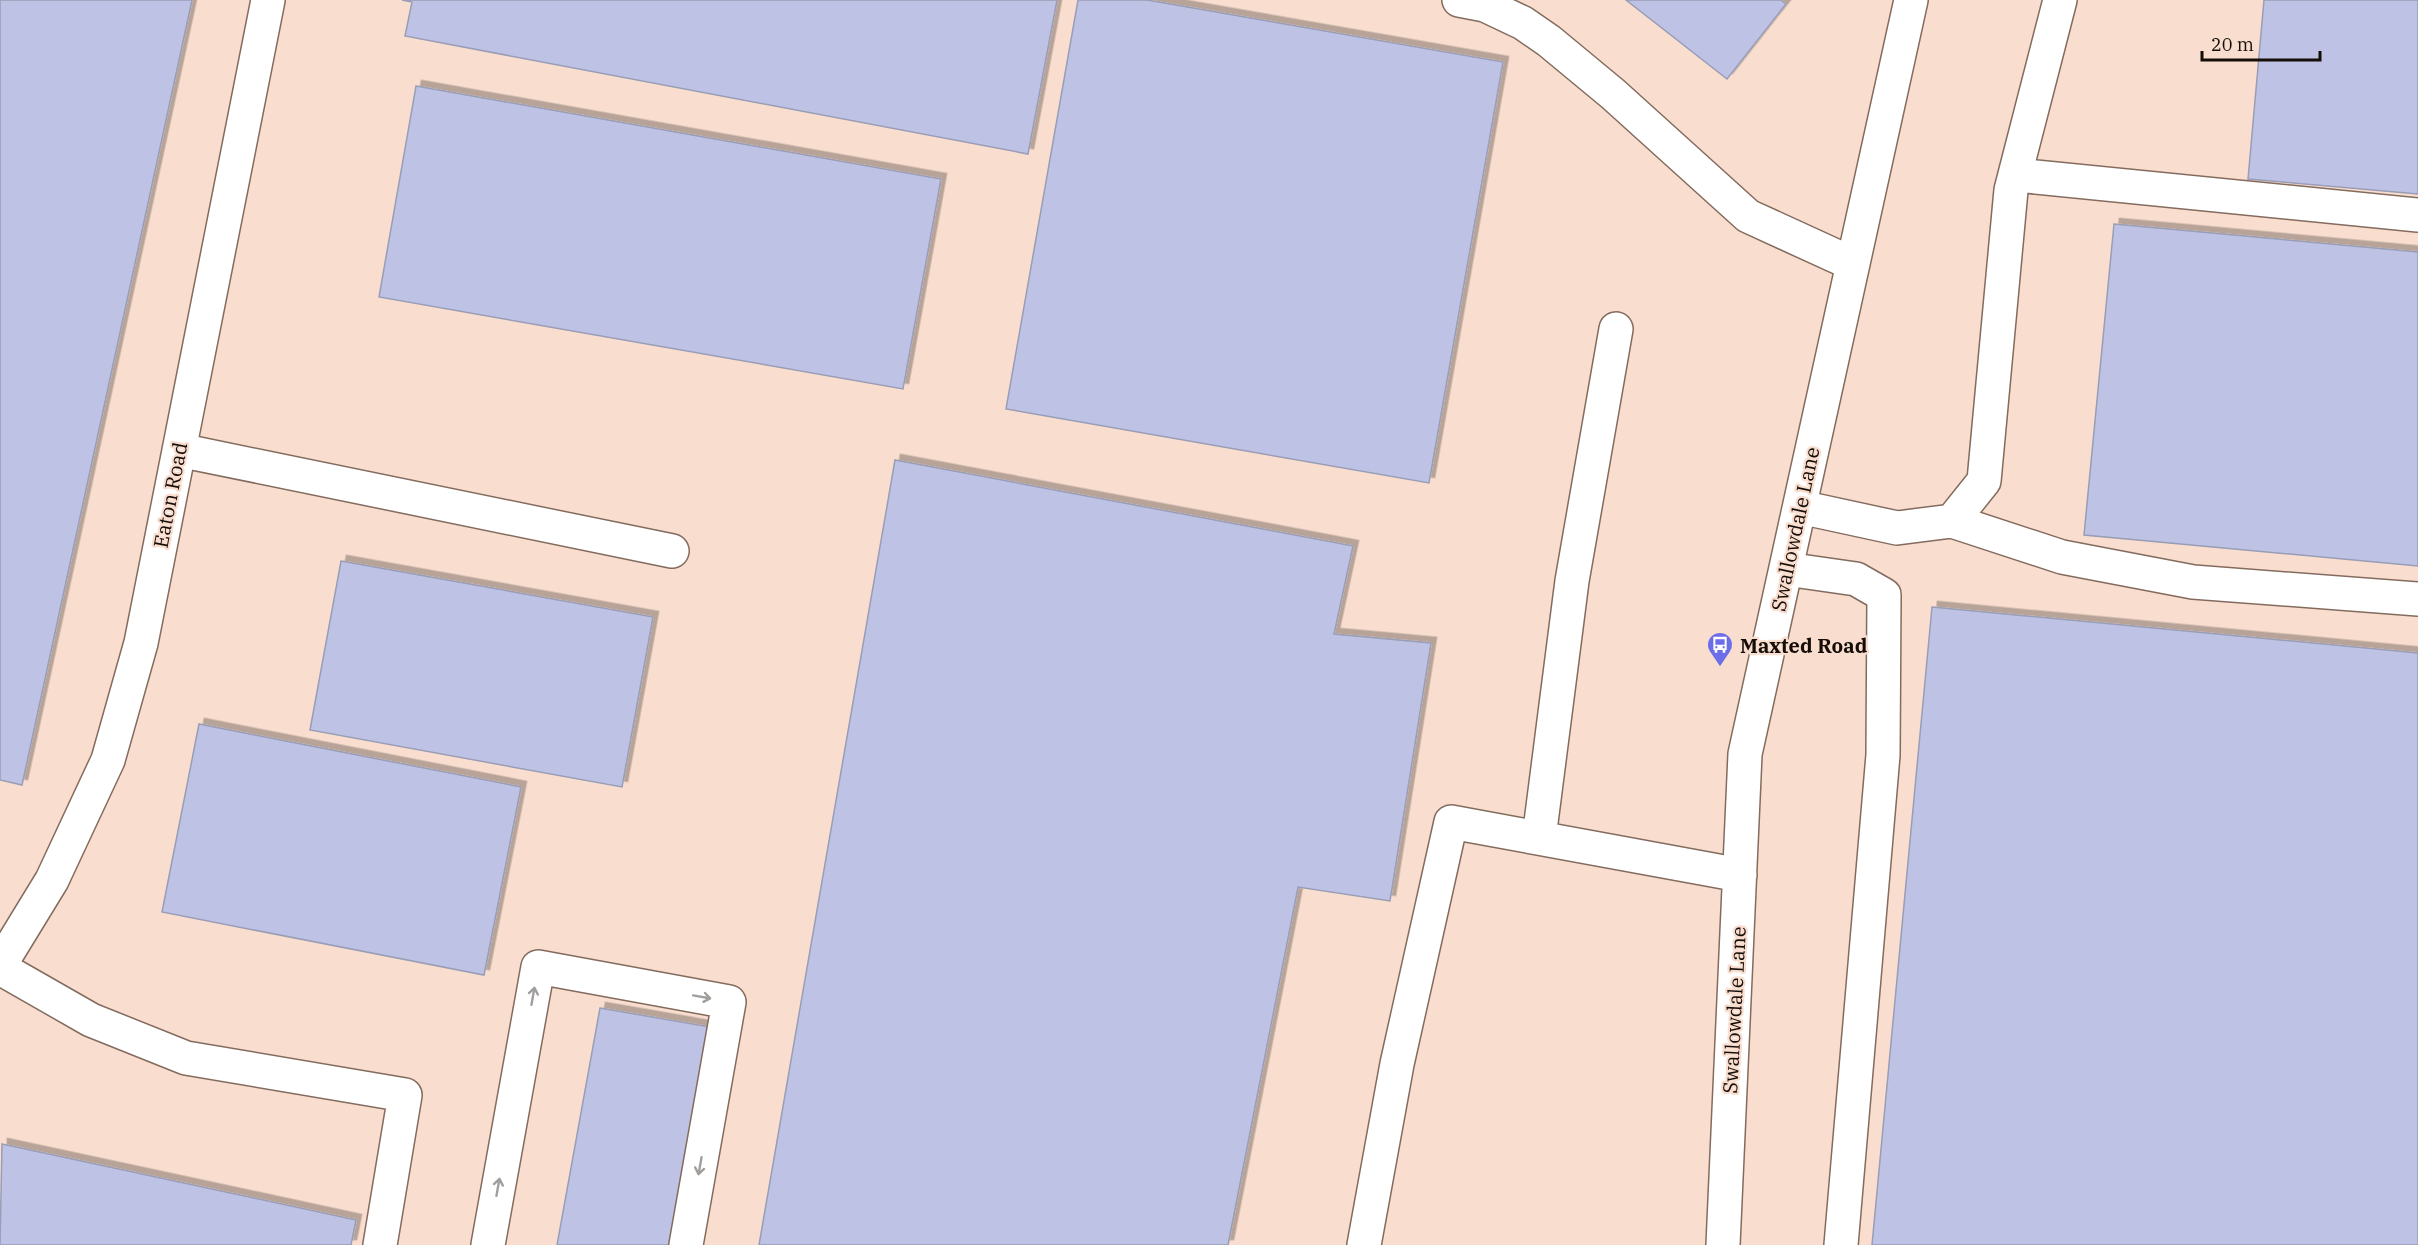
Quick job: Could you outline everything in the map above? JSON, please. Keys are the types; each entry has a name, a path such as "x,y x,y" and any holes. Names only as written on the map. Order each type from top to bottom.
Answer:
{"street":[{"name":"Eaton Road","path":"1,962 52,880 108,760 141,643 268,0"},
{"path":"1459,0 1485,5 1523,23 1549,41 1614,94 1748,216 1853,264"},
{"name":"Swallowdale Lane","path":"1723,1245 1745,754 1911,0"},
{"path":"1952,520 1984,482 2011,190 2060,0"},
{"path":"2016,175 2418,215"},
{"path":"1539,838 1572,580 1616,329"},
{"path":"179,450 672,551"},
{"path":"1800,507 1897,528 1952,520 2062,557 2193,582 2418,599"},
{"path":"1786,569 1856,579 1884,595 1883,755 1841,1245"},
{"path":"1364,1245 1397,1064 1451,822 1740,875"},
{"path":"1,962 91,1020 186,1059 405,1095 380,1245"},
{"path":"488,1245 538,967 729,1002 686,1245"}],"building":[{"path":"0,0 192,0 22,785 0,780"},
{"path":"402,0 1057,0 1028,154 405,36 412,2"},
{"path":"1078,0 1147,0 1503,62 1429,483 1006,409"},
{"path":"1626,0 1781,0 1786,4 1727,79"},
{"path":"2264,0 2418,0 2418,194 2248,179"},
{"path":"416,86 941,179 903,389 379,297"},
{"path":"2114,224 2418,252 2418,566 2084,535"},
{"path":"895,460 1353,546 1334,634 1431,643 1390,901 1298,887 1228,1245 759,1245"},
{"path":"341,561 653,617 622,787 310,730"},
{"path":"1932,607 2418,653 2418,1245 1872,1245"},
{"path":"199,724 521,787 484,975 162,912"},
{"path":"600,1008 710,1027 671,1245 557,1245"},
{"path":"2,1144 356,1220 351,1245 0,1245"}],"place":[{"name":"Maxted Road","path":"1720,668"}]}
